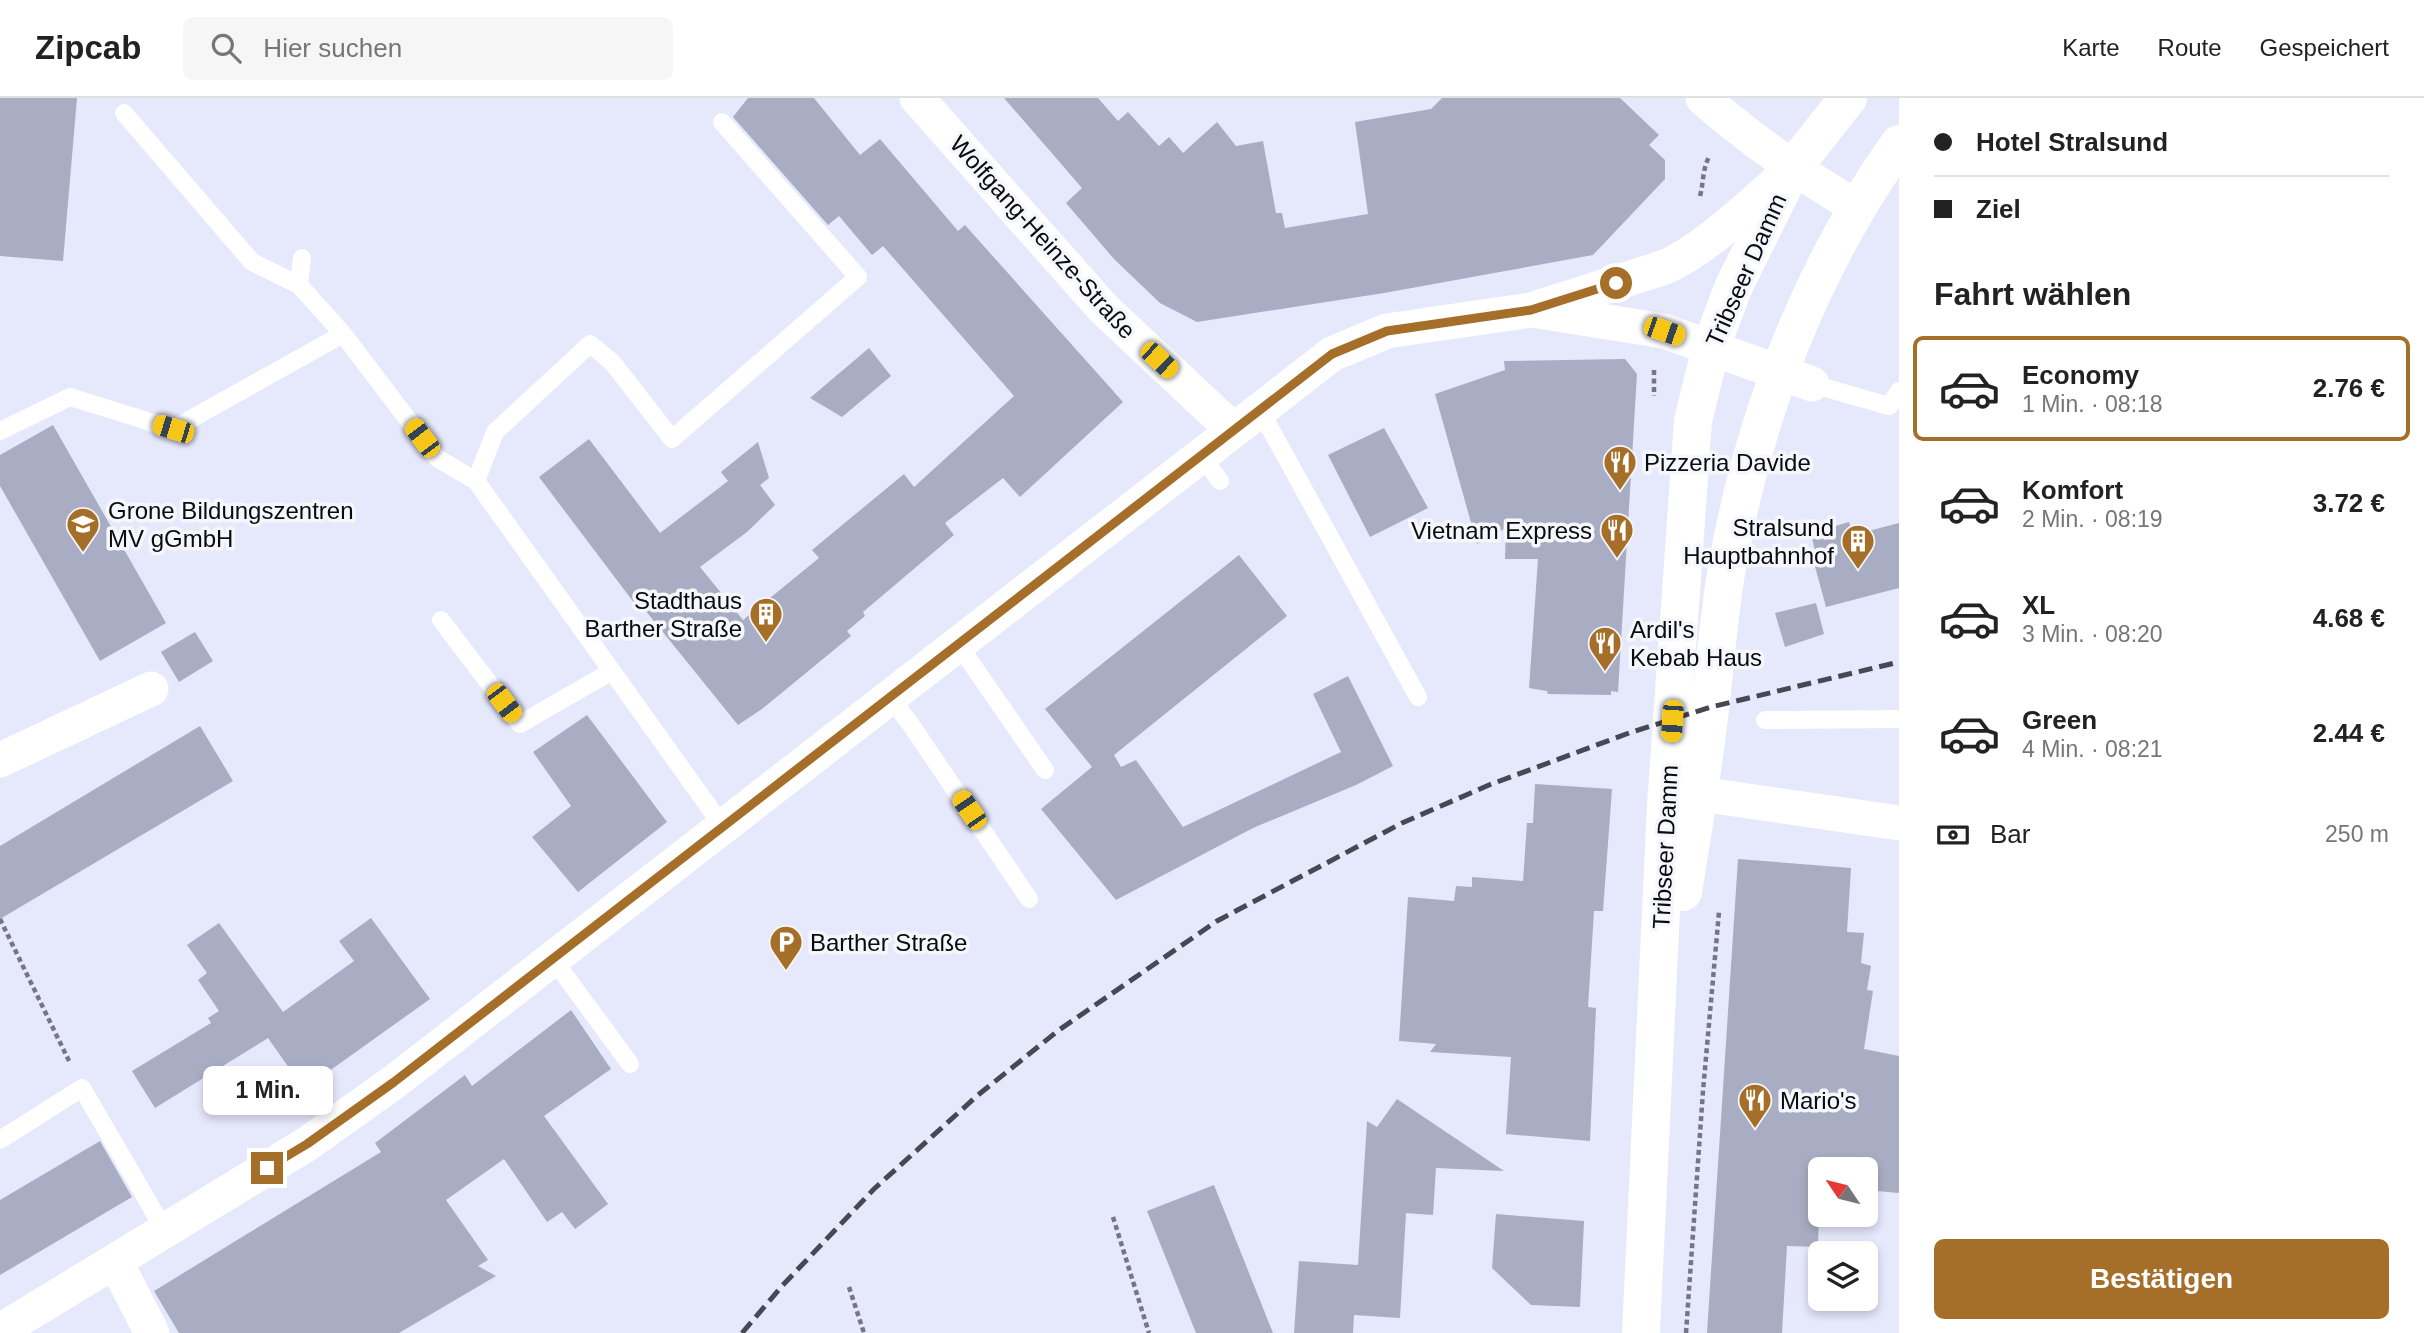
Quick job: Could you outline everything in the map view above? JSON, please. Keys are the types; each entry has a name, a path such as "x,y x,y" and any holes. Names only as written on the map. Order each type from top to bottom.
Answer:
{"main road":[{"name":"Tribseer Damm","path":"1642,1333 1666,806 1693,421 1711,347 1733,288 1792,169 1848,98"},
{"name":"Tribseer Damm","path":"1655,1049 1700,794 1728,564 1743,488 1765,414 1796,378 1820,278 1858,208 1899,144"}],"street":[{"name":"Wolfgang-Heinze-Straße","path":"917,98 1103,308 1246,420"},
{"path":"1703,98 1792,169 1858,208"},
{"path":"0,1331 307,1144 394,1082 958,644 1210,468 1246,420 1332,354 1387,331 1531,310 1665,267 1681,260 1792,169"},
{"path":"1531,310 1664,331 1796,378"},
{"path":"0,760 151,689"},
{"path":"1700,794 1899,823"},
{"path":"115,1261 152,1333"}],"lane":[{"path":"124,113 252,262 299,285 343,334 437,458 477,481 724,828"},
{"path":"477,481 495,432 590,344 612,362 672,439 858,277 722,122"},
{"path":"299,285 302,258"},
{"path":"0,431 70,397 173,429 343,334"},
{"path":"1796,378 1889,406 1899,391"},
{"path":"1246,420 1418,697"},
{"path":"441,620 520,724 612,671"},
{"path":"958,644 1045,769"},
{"path":"890,698 1029,899"},
{"path":"1765,720 1899,719"},
{"path":"554,959 630,1064"},
{"path":"0,1140 82,1088 164,1231"}],"path":[{"path":"1686,1333 1703,1091 1720,903"},
{"path":"0,919 82,1088"},
{"path":"1113,1217 1149,1333"},
{"path":"849,1286 864,1333"}],"building":[{"path":"0,98 77,98 63,261 0,256"},
{"path":"748,98 814,98 860,155 880,139 958,231 965,225 1123,402 1020,497 1003,478 945,523 954,535 863,612 865,616 847,631 851,636 762,709 738,725 645,610 641,612 539,477 589,439 660,533 728,481 721,472 758,442 769,478 760,485 775,505 747,532 700,567 743,620 819,558 812,550 904,474 914,487 1014,396 883,246 872,255 839,216 828,225 733,117"},
{"path":"1004,98 1098,98 1118,121 1128,112 1159,146 1169,137 1183,153 1217,122 1236,146 1263,141 1276,213 1282,213 1285,228 1368,214 1355,122 1431,109 1442,98 1620,98 1659,135 1649,145 1665,160 1665,179 1593,255 1384,293 1197,322 1160,303 1114,259 1066,203 1082,188"},
{"path":"869,348 891,376 842,417 810,398"},
{"path":"1625,359 1637,374 1618,692 1611,691 1611,695 1548,694 1547,691 1529,688 1538,559 1505,559 1506,528 1477,544 1435,394 1505,370 1504,361"},
{"name":"Grone Bildungszentren MV gGmbH","path":"53,425 166,623 100,661 0,486 0,455"},
{"path":"1384,428 1428,508 1370,537 1328,455"},
{"name":"Stralsund Hauptbahnhof","path":"1849,522 1853,535 1899,523 1899,588 1826,607 1811,552 1815,551 1811,533"},
{"path":"1239,555 1287,616 1114,755 1121,767 1136,760 1183,827 1341,752 1313,694 1348,676 1393,766 1356,785 1253,828 1116,900 1041,809 1092,767 1045,709"},
{"path":"1816,603 1824,634 1785,647 1775,613"},
{"path":"195,632 213,661 179,682 161,652"},
{"path":"587,715 667,822 578,892 532,837 571,806 533,752"},
{"path":"200,726 233,781 0,919 0,846"},
{"path":"1535,784 1612,789 1603,911 1594,911 1588,1007 1596,1008 1590,1141 1506,1134 1511,1057 1430,1052 1436,1044 1399,1041 1408,897 1454,901 1456,886 1472,887 1472,877 1523,881 1527,823 1533,823"},
{"path":"1738,859 1851,868 1847,932 1864,933 1861,963 1871,966 1867,990 1873,991 1864,1049 1899,1056 1899,1193 1878,1191 1878,1157 1808,1157 1808,1227 1819,1227 1818,1241 1808,1241 1808,1247 1787,1246 1782,1333 1707,1333"},
{"path":"371,918 430,999 304,1089 268,1038 155,1108 132,1071 211,1023 208,1018 219,1011 198,980 207,973 187,945 219,923 283,1012 354,961 339,941"},
{"path":"571,1010 611,1069 544,1116 608,1204 575,1229 562,1212 547,1222 504,1159 446,1200 488,1260 478,1266 496,1276 399,1333 179,1333 154,1291 381,1152 375,1143 465,1075 472,1086"},
{"path":"1397,1099 1504,1171 1436,1168 1433,1215 1406,1213 1400,1318 1354,1315 1353,1333 1294,1333 1299,1261 1358,1265 1367,1121 1377,1127"},
{"path":"100,1141 132,1197 0,1275 0,1200"},
{"path":"1214,1185 1273,1333 1196,1333 1147,1211"},
{"path":"1496,1214 1584,1221 1580,1307 1531,1305 1492,1268"}],"railway":[{"path":"742,1333 782,1286 874,1189 978,1095 1059,1030 1217,921 1402,823 1489,785 1629,733 1711,707 1899,662"}],"place":[{"name":"Pizzeria Davide","path":"1620,492"},
{"name":"Grone Bildungszentren MV gGmbH","path":"83,554"},
{"name":"Vietnam Express","path":"1617,560"},
{"name":"Stralsund Hauptbahnhof","path":"1858,571"},
{"name":"Stadthaus Barther Straße","path":"766,644"},
{"name":"Ardil's Kebab Haus","path":"1605,673"},
{"name":"Barther Straße","path":"786,972"},
{"name":"Mario's","path":"1755,1130"}],"route":[{"path":"267,1168 307,1144 394,1082 1332,354 1387,331 1531,310 1616,283"}]}
